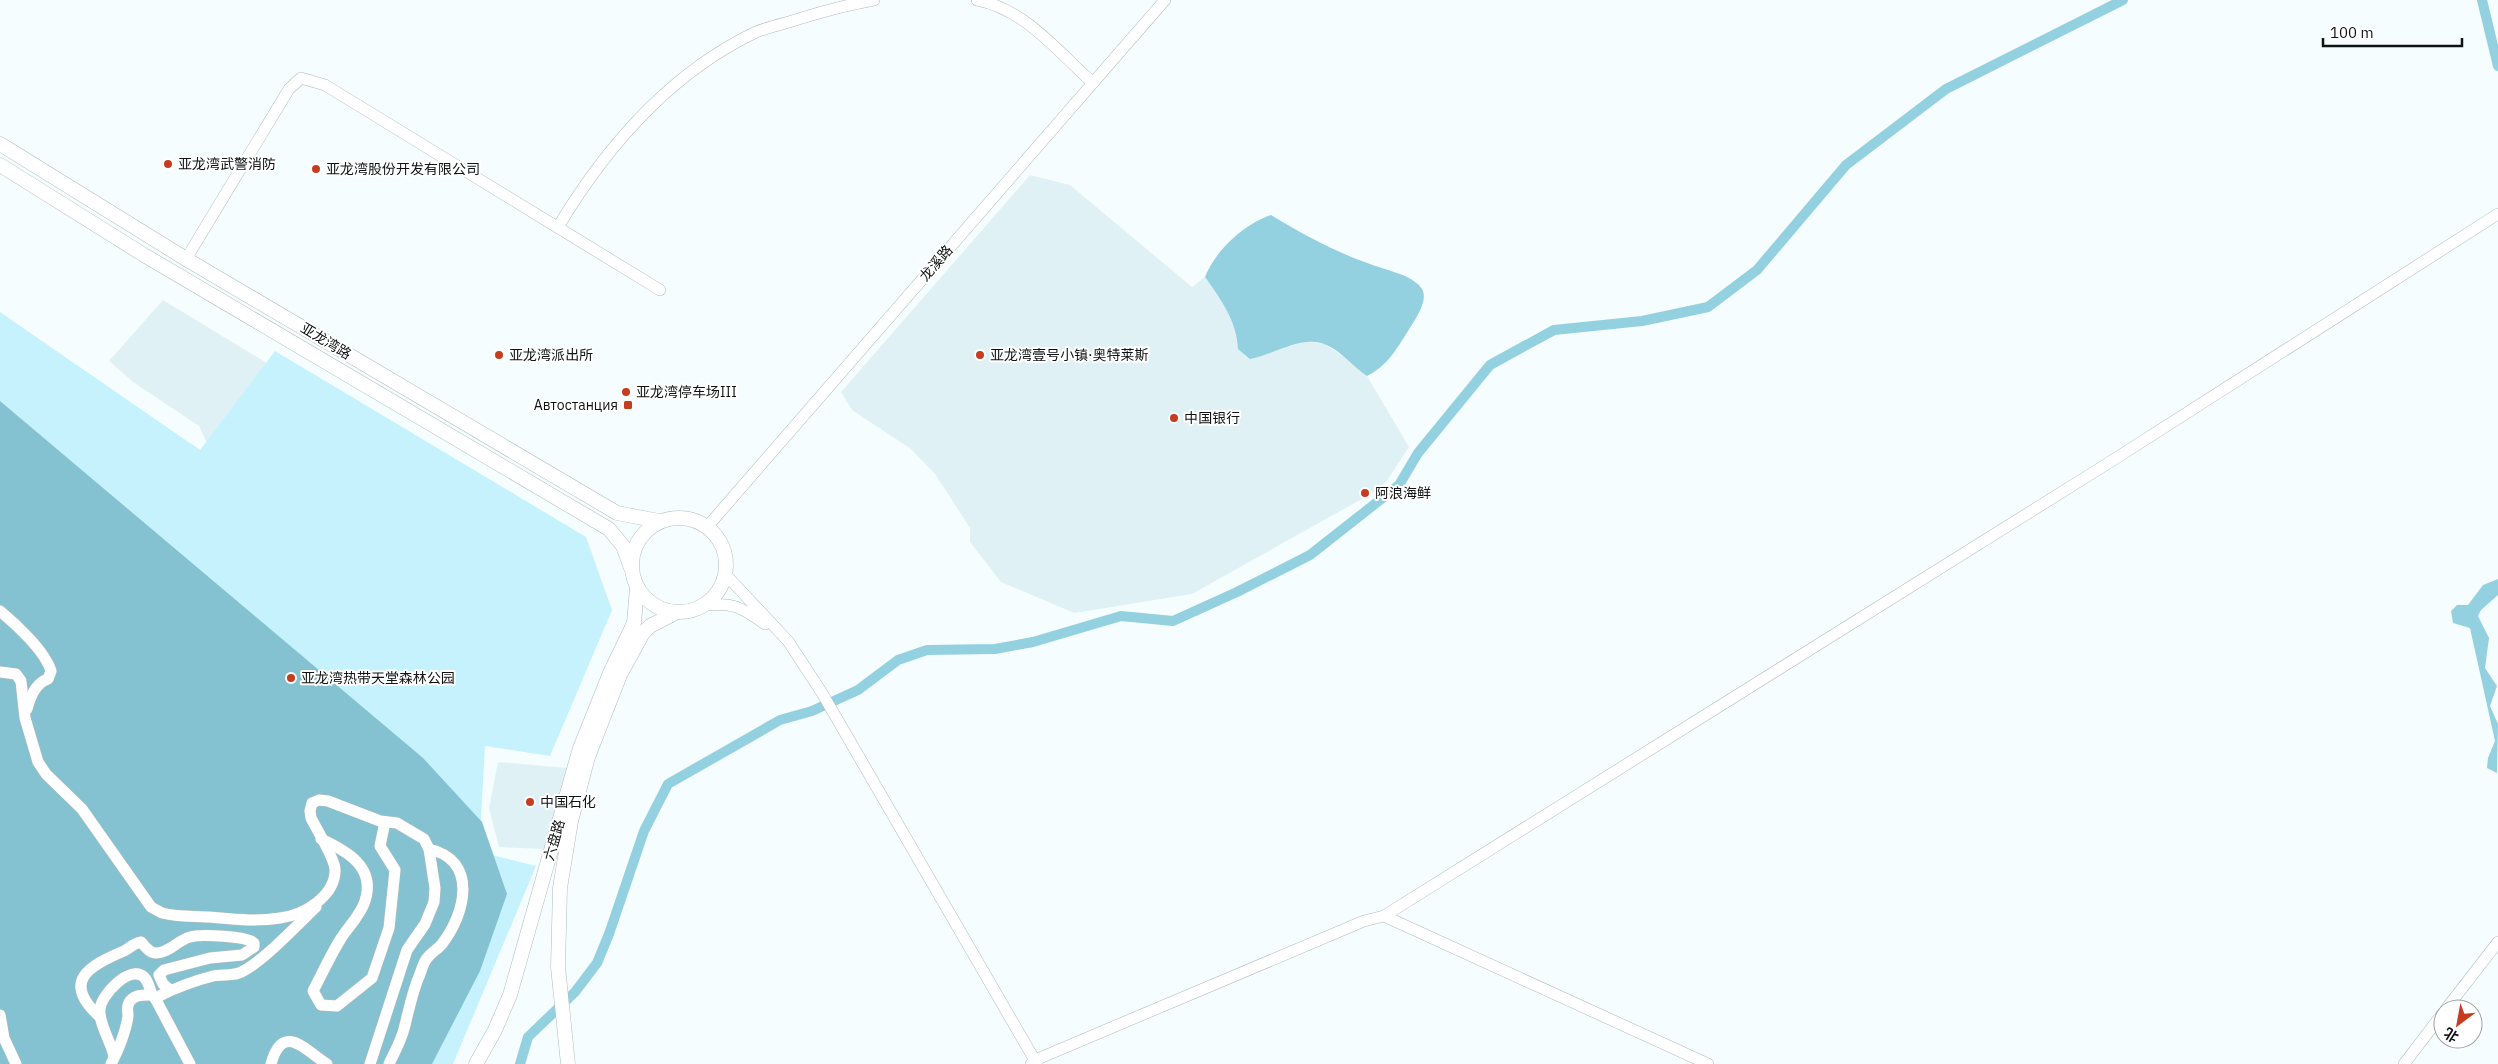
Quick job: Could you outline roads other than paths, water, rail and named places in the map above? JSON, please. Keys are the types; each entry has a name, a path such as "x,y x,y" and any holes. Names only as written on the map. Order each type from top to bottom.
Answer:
{"main road":[{"name":"亚龙湾路","path":"0,144 186,259 617,513 659,521"},
{"name":"亚龙湾路","path":"0,165 152,260 609,529 623,546 631,568"},
{"path":"676,517 692,519 708,527 720,540 726,557 726,575 719,592 705,605 691,611 675,613 653,605 637,588 631,568 633,549 643,532 659,521 676,517"},
{"name":"六盘路","path":"476,1064 495,1030 510,995 580,748 606,681 634,623 637,588"},
{"name":"六盘路","path":"568,1064 559,980 560,888 570,821 588,757 606,708 637,643 650,626 675,613"}],"street":[{"path":"558,227 581,189 627,131 668,90 708,61 757,32 852,4 874,0"},
{"path":"978,0 992,3 1030,24 1093,82"},
{"name":"龙溪路","path":"708,527 1165,0"},
{"path":"186,259 289,89 301,78 325,85 660,290"},
{"path":"726,575 788,641 822,693 1034,1063 1346,929 1384,916 2106,465 2498,214"},
{"path":"705,605 724,604 742,607 788,641"},
{"path":"0,611 13,622 46,659 52,671 52,675 41,682 30,698 25,718"},
{"path":"0,672 16,674 21,681 25,718 34,752 46,774 82,809 147,903 156,910 177,916 240,920 282,918 316,903 327,895"},
{"path":"112,1060 128,1016 127,1006 132,999 142,995 153,997 206,978 237,974 246,970 294,929 327,895 333,884 335,868 310,811 312,803 319,800 328,801 385,822 397,823 424,839 429,849 435,888 434,902 425,924 407,950 370,1064"},
{"path":"321,839 343,850 362,865 366,883 365,902 339,940 313,991 321,1005 337,1006 372,978 389,928 395,870 380,846 385,822"},
{"path":"389,1064 404,1031 418,977 427,958 442,944 455,920 463,895 462,874 455,863 442,852 429,849"},
{"path":"1384,916 1708,1064"},
{"path":"112,1060 111,1042 100,1017 86,1004 82,996 82,976 90,967 111,955 141,942 148,950 155,953 168,950 191,936 245,938 254,943 254,947 242,955 210,958 164,970 159,975 162,984 170,990"},
{"path":"2454,999 2498,942"},
{"path":"100,1017 101,1003 113,986 131,975 138,974 144,977 190,1064"},
{"path":"0,1015 4,1038 16,1064"},
{"path":"2404,1064 2433,1026"},
{"path":"271,1064 273,1054 287,1042 298,1042 308,1047 327,1064"}],"waterway":[{"path":"520,1064 528,1037 575,992 597,963 609,934 644,831 668,784 780,720 812,711 858,690 898,660 927,650 995,649 1033,642 1121,616 1173,621 1237,592 1310,555 1399,485 1418,453 1490,365 1554,330 1642,321 1708,307 1757,270 1846,165 1946,89 2123,0"},
{"path":"2482,0 2498,66"}],"place":[{"name":"亚龙湾武警消防","path":"168,164"},
{"name":"亚龙湾股份开发有限公司","path":"316,169"},
{"name":"亚龙湾派出所","path":"499,355"},
{"name":"亚龙湾壹号小镇·奥特莱斯","path":"980,355"},
{"name":"亚龙湾停车场III","path":"626,392"},
{"name":"Автостанция","path":"628,405"},
{"name":"中国银行","path":"1174,418"},
{"name":"阿浪海鲜","path":"1365,493"},
{"name":"亚龙湾热带天堂森林公园","path":"291,678"},
{"name":"中国石化","path":"530,802"}]}
